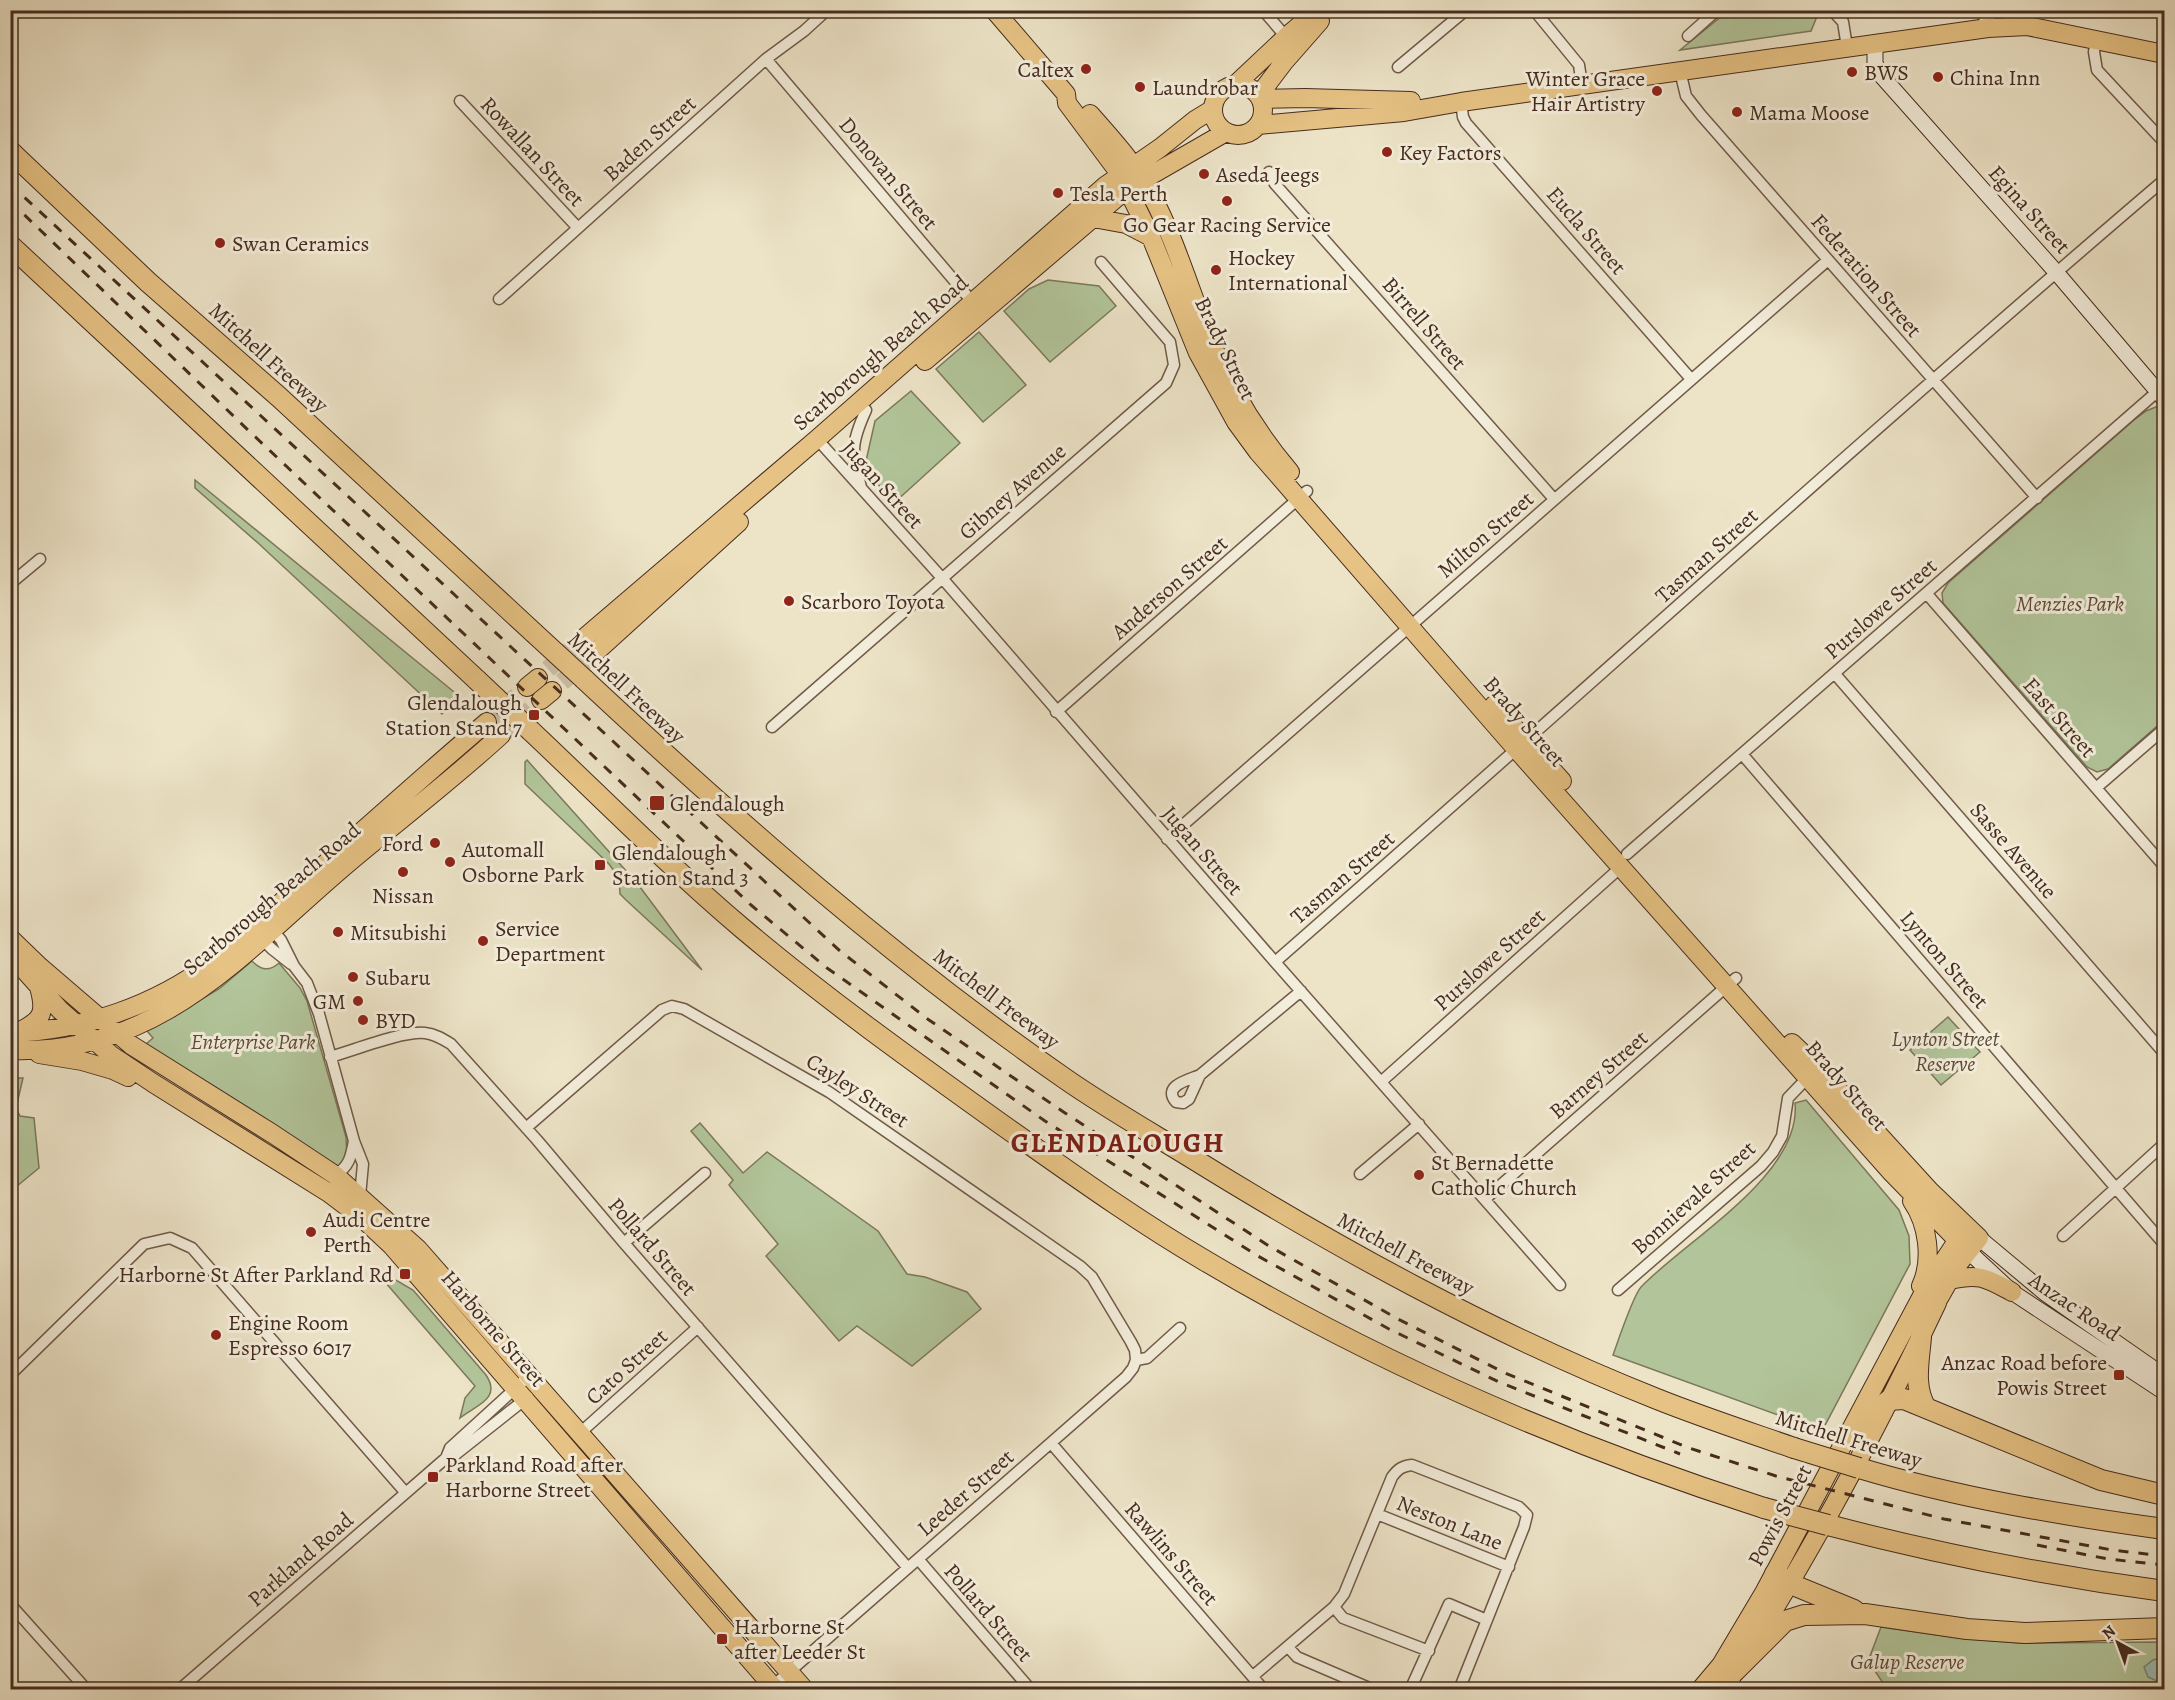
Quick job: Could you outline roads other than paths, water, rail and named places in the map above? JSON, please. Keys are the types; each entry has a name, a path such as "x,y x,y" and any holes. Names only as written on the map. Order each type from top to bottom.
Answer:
{"highway":[{"name":"Mitchell Freeway","path":"10,151 148,282 279,397 733,816 849,915 1065,1079 1279,1212 1394,1275 1516,1337 1658,1400 1794,1448 1886,1476 1942,1490 2088,1519 2164,1529"},
{"path":"10,247 741,926 889,1045 1131,1215 1274,1300 1395,1362 1588,1446 1693,1485 1764,1508 1858,1533 1980,1561 2164,1591"},
{"path":"1921,1337 1918,1378 1920,1397 1926,1408"},
{"path":"1848,1435 1889,1400 1904,1399 2101,1480 2164,1495"},
{"path":"1782,1578 1821,1597 1865,1614"},
{"path":"1735,1671 1785,1621 1804,1615 1865,1614 1998,1632 2025,1633 2164,1628"}],"main road":[{"path":"994,10 1066,94 1067,103 1130,177"},
{"path":"1235,85 1318,10"},
{"path":"1260,98 1284,62 1329,10"},
{"path":"1258,125 1404,112 1875,44 1987,19 2164,54"},
{"name":"Egina Street","path":"1875,44 1875,63 1879,73 2056,272 2161,395"},
{"path":"1235,85 1249,87 1260,98 1263,113 1258,125 1251,132 1243,135 1226,132 1216,123 1213,110 1215,100 1220,93 1227,87 1235,85"},
{"path":"1066,94 1074,96 1119,147 1130,177"},
{"path":"1260,98 1461,102"},
{"name":"Scarborough Beach Road","path":"821,443 866,410 977,307 1092,218 1160,147 1195,120 1213,110"},
{"name":"Scarborough Beach Road","path":"591,644 977,307 1130,177 1226,132"},
{"path":"1119,147 1160,147"},
{"name":"Brady Street","path":"1130,177 1151,237 1198,353 1236,422 1258,452 1303,496 1731,982 1813,1072 1930,1191 1968,1240"},
{"name":"Brady Street","path":"1130,177 1164,222 1208,336 1232,387 1249,417 1283,463 1303,496"},
{"path":"1092,218 1126,224 1151,237"},
{"name":"Scarborough Beach Road","path":"15,1042 76,1045 134,1027 190,998 235,965 262,929 487,722"},
{"name":"Scarborough Beach Road","path":"15,1042 99,1019 145,1003 183,982 262,929 347,864 501,735"},
{"name":"Harborne Street","path":"10,938 117,1034 152,1060 335,1175 418,1249 805,1689"},
{"name":"Harborne Street","path":"10,954 76,1025 120,1062 330,1193 392,1246 775,1688"},
{"path":"38,986 44,1005 42,1014 15,1042 52,1058 82,1061 113,1070 137,1082 153,1083"},
{"name":"Brady Street","path":"1813,1072 1900,1182 1968,1240"},
{"path":"1900,1182 1916,1206 1925,1234 1926,1296"},
{"name":"Powis Street","path":"1700,1689 1721,1665 1853,1471 1921,1337 1926,1296 1950,1280 1968,1240"},
{"name":"Powis Street","path":"1723,1689 1735,1671 1782,1578 1848,1435 1926,1296 1968,1240"},
{"name":"Anzac Road","path":"1968,1240 2012,1292 2164,1392"},
{"name":"Anzac Road","path":"1968,1240 2164,1376"},
{"path":"1950,1280 1974,1276 1984,1278 2012,1292"},
{"path":"625,1516 641,1502"}],"street":[{"name":"Baden Street","path":"499,298 766,59 804,32 827,10"},
{"path":"1263,10 1286,37"},
{"path":"1398,67 1466,10"},
{"path":"1534,10 1579,65 1582,85"},
{"path":"1688,36 1717,10"},
{"path":"1832,10 1843,22 1847,47"},
{"path":"2096,39 2094,52 2097,70 2164,142"},
{"name":"Donovan Street","path":"766,59 977,307"},
{"name":"Federation Street","path":"1680,71 1686,96 1701,115 2037,498"},
{"name":"Rowallan Street","path":"460,101 578,228"},
{"name":"Eucla Street","path":"1461,102 1466,123 1691,379"},
{"name":"Birrell Street","path":"1269,172 1275,184 1554,499"},
{"name":"Tasman Street","path":"1275,962 1933,380 2164,180"},
{"name":"Milton Street","path":"1167,838 1828,260"},
{"name":"Gibney Avenue","path":"772,727 1166,383 1174,365 1170,342 1101,262"},
{"name":"Purslowe Street","path":"1382,1081 1742,754 2037,498 2161,395"},
{"path":"862,490 854,463 853,449 854,439 866,410"},
{"name":"Jugan Street","path":"821,443 942,578 1056,712 1560,1286"},
{"name":"Anderson Street","path":"1056,712 1303,496"},
{"path":"10,585 40,559"},
{"name":"East Street","path":"1927,594 2164,866"},
{"name":"Sasse Avenue","path":"1835,674 2164,1053"},
{"path":"2096,788 2164,729"},
{"name":"Lynton Street","path":"1742,754 2164,1244"},
{"path":"262,929 281,940 314,998 354,1141 363,1164 360,1196"},
{"name":"Barney Street","path":"1485,1199 1731,982"},
{"path":"1200,1075 1301,991"},
{"name":"Cayley Street","path":"526,1128 662,1010 672,1006 684,1009 830,1092 1080,1266 1092,1278 1131,1342 1136,1360"},
{"name":"Pollard Street","path":"330,1057 411,1034 435,1035 451,1044 908,1568"},
{"name":"Bonnievale Street","path":"1618,1290 1773,1152 1782,1136 1788,1098 1813,1072"},
{"path":"1360,1174 1419,1124"},
{"path":"335,1175 346,1169 354,1141"},
{"path":"2063,1236 2164,1144"},
{"path":"624,1243 705,1173"},
{"path":"10,1375 144,1244 170,1238 192,1248 405,1492"},
{"name":"Cato Street","path":"579,1433 698,1328"},
{"name":"Leeder Street","path":"775,1688 789,1672 1126,1377 1136,1360 1147,1358 1180,1328"},
{"name":"Parkland Road","path":"179,1689 405,1492 446,1458 456,1454 535,1381"},
{"name":"Rawlins Street","path":"1051,1443 1264,1689"},
{"path":"1253,1676 1334,1607 1344,1594 1397,1470 1412,1465 1519,1507 1527,1515 1509,1567 1459,1689"},
{"name":"Neston Lane","path":"1377,1514 1509,1567"},
{"name":"Pollard Street","path":"918,1559 1031,1689"},
{"path":"10,1604 87,1689"},
{"path":"1410,1689 1449,1604 1487,1620"},
{"path":"1334,1607 1343,1618 1429,1651"},
{"path":"1288,1647 1297,1657 1374,1689"}],"water":[{"path":"2164,1657 2164,1675 2157,1681 2148,1677 2144,1667 2153,1660"}],"tunnel":[{"path":"548,669 584,638"},
{"path":"562,682 598,650"},
{"path":"487,722 517,696"},
{"path":"501,735 531,709"}],"railway":[{"path":"10,184 840,951 929,1020 1065,1113 1269,1246 1398,1319 1505,1373 1689,1448 1776,1476 1944,1519 2112,1550 2164,1556"},
{"path":"10,201 248,430 751,905 827,968 1045,1121 1258,1256 1389,1329 1499,1382 1680,1454"},
{"path":"2037,1545 2108,1559 2164,1565"}],"place":[{"name":"Caltex","path":"1086,69"},
{"name":"BWS","path":"1852,72"},
{"name":"China Inn","path":"1938,77"},
{"name":"Laundrobar","path":"1140,87"},
{"name":"Winter Grace Hair Artistry","path":"1657,91"},
{"name":"Mama Moose","path":"1737,112"},
{"name":"Key Factors","path":"1387,152"},
{"name":"Aseda Jeegs","path":"1204,174"},
{"name":"Tesla Perth","path":"1058,193"},
{"name":"Go Gear Racing Service","path":"1227,201"},
{"name":"Swan Ceramics","path":"220,243"},
{"name":"Hockey International","path":"1216,270"},
{"name":"Scarboro Toyota","path":"789,601"},
{"name":"Glendalough Station Stand 7","path":"534,715"},
{"name":"Glendalough","path":"657,803"},
{"name":"Ford","path":"435,843"},
{"name":"Automall Osborne Park","path":"450,862"},
{"name":"Glendalough Station Stand 3","path":"600,865"},
{"name":"Nissan","path":"403,872"},
{"name":"Mitsubishi","path":"338,932"},
{"name":"Service Department","path":"483,941"},
{"name":"Subaru","path":"353,977"},
{"name":"GM","path":"358,1001"},
{"name":"BYD","path":"363,1020"},
{"name":"St Bernadette Catholic Church","path":"1419,1175"},
{"name":"Audi Centre Perth","path":"311,1232"},
{"name":"Harborne St After Parkland Rd","path":"405,1274"},
{"name":"Engine Room Espresso 6017","path":"216,1335"},
{"name":"Anzac Road before Powis Street","path":"2119,1375"},
{"name":"Parkland Road after Harborne Street","path":"433,1477"},
{"name":"Harborne St after Leeder St","path":"722,1639"}],"district":[{"name":"GLENDALOUGH","path":"1118,1142"}],"park label":[{"name":"Menzies Park","path":"2070,603"},
{"name":"Enterprise Park","path":"253,1041"},
{"name":"Lynton Street Reserve","path":"1945,1050"},
{"name":"Galup Reserve","path":"1907,1661"}]}
